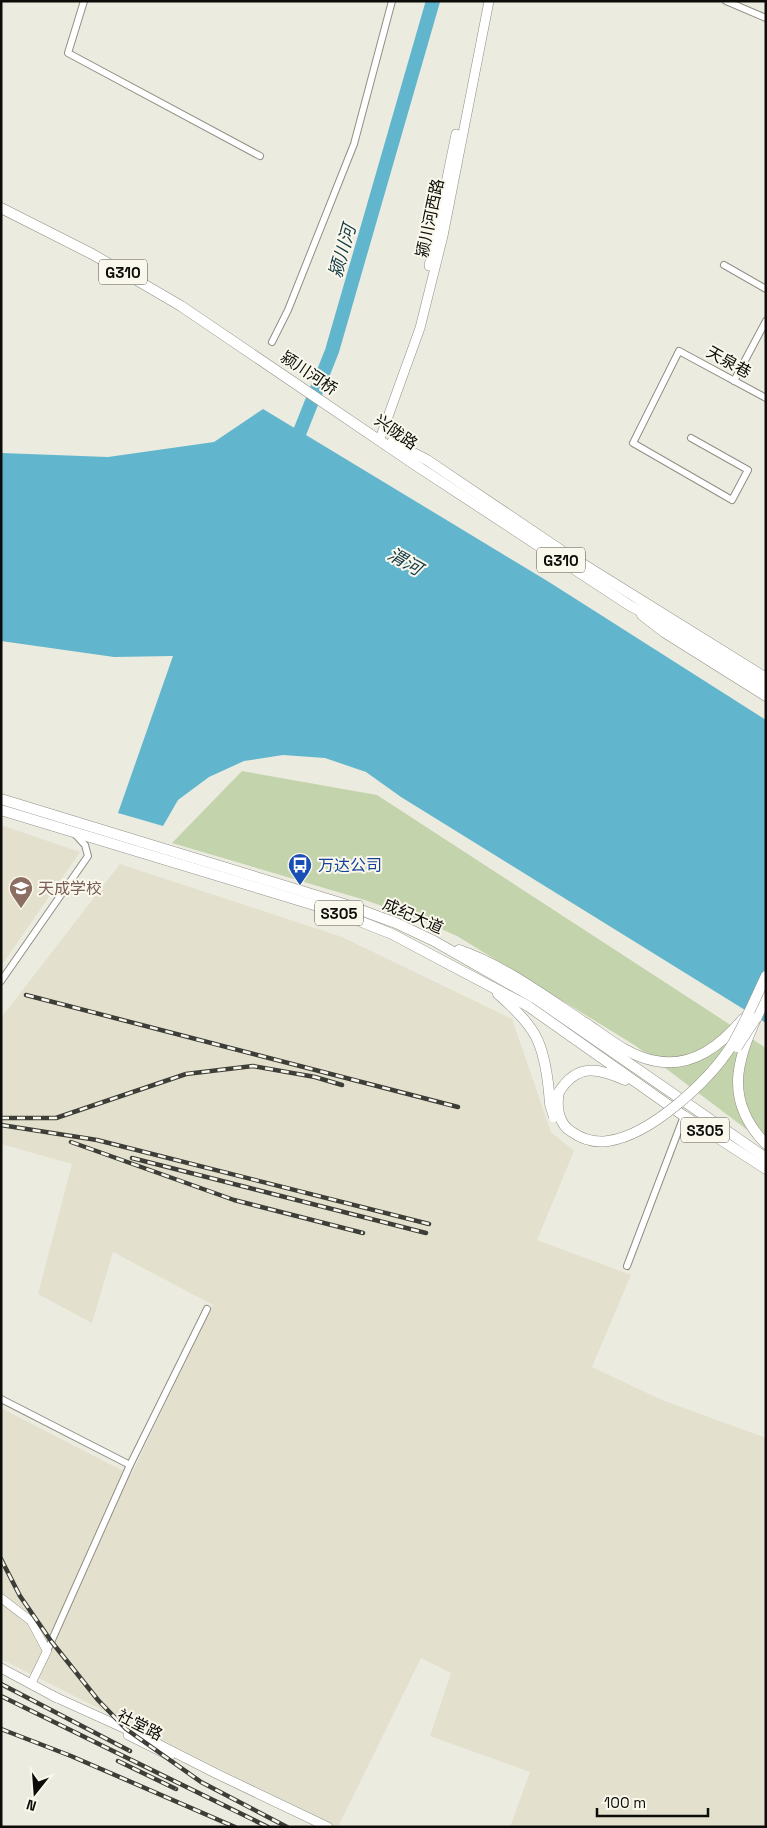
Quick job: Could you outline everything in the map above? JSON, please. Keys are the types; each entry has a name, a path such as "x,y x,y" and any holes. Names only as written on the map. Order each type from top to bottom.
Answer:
{"main road":[{"name":"颍川河西路","path":"378,435 417,316 437,235 483,1"},
{"name":"颍川河西路","path":"378,435 420,328 443,236 489,1"},
{"name":"颍川河桥","path":"1,208 92,254 182,306 360,426"},
{"name":"兴陇路","path":"360,426 427,460 565,553 766,678"},
{"name":"兴陇路","path":"360,426 417,466 629,605 666,625 766,688"},
{"path":"629,605 664,632 766,696"},
{"name":"成纪大道","path":"1,799 344,904 396,923 434,941 536,999 766,1158"},
{"name":"成纪大道","path":"1,810 208,872 362,921 440,958 528,1006 684,1116 766,1169"},
{"path":"434,941 474,955 533,989 628,1051 657,1062 686,1060 713,1049 753,1015"},
{"path":"766,976 738,1070 741,1106 747,1120 766,1144"},
{"path":"482,980 520,1013 534,1032 542,1048 554,1092 554,1116 560,1129 576,1142 597,1147 621,1143 638,1136 656,1125 696,1094 732,1054 753,1015 766,998"},
{"path":"554,1092 573,1076 585,1071 596,1070 610,1073 645,1088"},
{"name":"社堂路","path":"1,1668 188,1765 217,1774 328,1827"}],"street":[{"path":"84,1 68,52 260,156"},
{"path":"272,342 288,310 354,144 392,1"},
{"path":"726,1 766,18"},
{"path":"724,265 766,289"},
{"path":"734,381 766,321"},
{"name":"天泉巷","path":"691,438 748,470 732,500 633,443 679,351 766,398"},
{"path":"1,981 88,856 85,845 73,832"},
{"path":"627,1266 684,1116"},
{"path":"31,1684 130,1465 206,1309"},
{"path":"1,1399 130,1465"},
{"path":"1,1598 31,1621 47,1651"}],"shaded area":[{"name":"天成学校","path":"1,825 80,852 1,966"},
{"path":"120,864 342,937 512,1019 551,1132 574,1151 537,1240 631,1275 592,1367 662,1400 766,1438 766,1827 510,1827 530,1772 430,1736 451,1673 421,1658 338,1827 335,1827 1,1659 1,1408 131,1475 213,1305 113,1252 92,1323 38,1294 72,1164 1,1144 1,1018"}],"green space":[{"path":"242,771 377,795 766,1048 766,1144 636,1046 457,936 416,918 365,900 172,843"}],"water":[{"name":"渭河","path":"263,409 549,582 766,720 766,1023 401,797 366,772 325,758 283,755 244,761 209,777 178,800 163,826 118,813 173,656 114,657 1,641 1,453 108,457 214,442"}],"waterway":[{"name":"颍川河","path":"293,449 332,351 433,1"}],"railway":[{"path":"26,995 458,1107"},
{"path":"1,1118 56,1118 186,1074 253,1066 315,1077 342,1085"},
{"path":"1,1125 97,1140 429,1224"},
{"path":"71,1142 234,1200 363,1233"},
{"path":"132,1158 426,1233"},
{"path":"1,1559 20,1596 51,1641 98,1700 126,1729 201,1782 287,1827"},
{"path":"1,1684 130,1751"},
{"path":"1,1696 268,1827"},
{"path":"1,1729 71,1756 235,1827"},
{"path":"118,1761 176,1789"}],"place":[{"name":"万达公司","path":"300,886"},
{"name":"天成学校","path":"21,909"}]}
